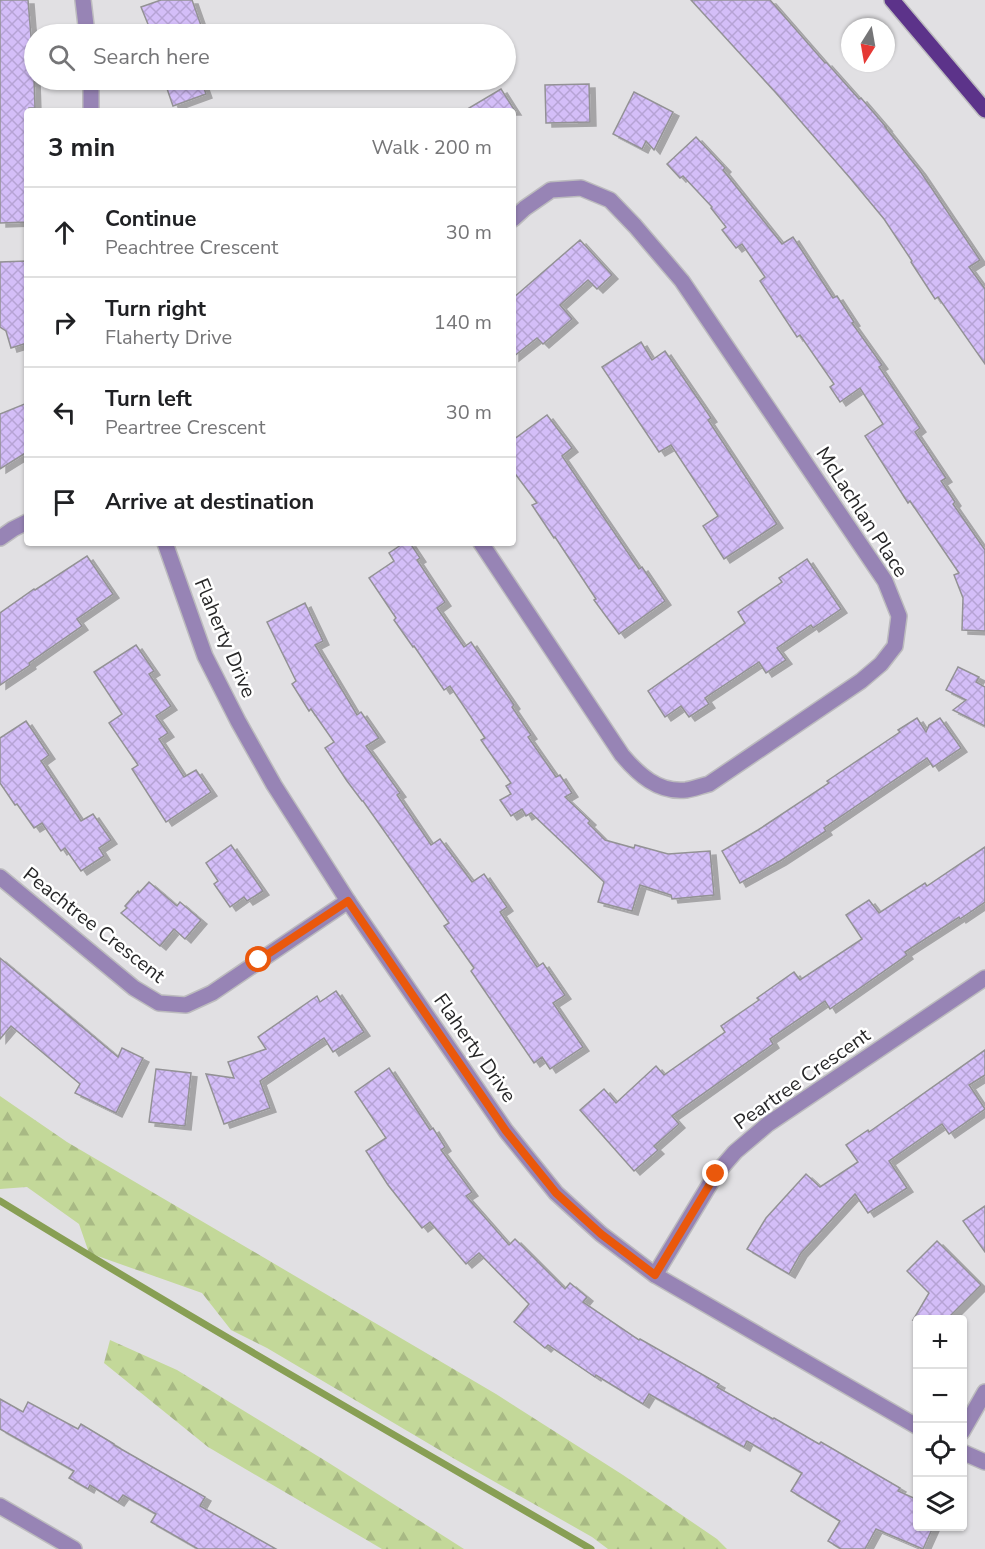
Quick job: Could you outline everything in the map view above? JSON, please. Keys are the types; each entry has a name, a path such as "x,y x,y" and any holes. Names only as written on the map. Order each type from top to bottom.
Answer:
{"main road":[{"path":"892,0 985,110"}],"street":[{"path":"83,0 86,24"},
{"path":"91,90 92,108"},
{"name":"McLachlan Place","path":"483,546 622,755 639,775 662,788 684,790 708,784 861,681 881,664 895,646 898,616 885,580 682,281 635,226 610,200 581,188 551,190 516,216"},
{"path":"0,538 24,523"},
{"name":"Flaherty Drive","path":"166,546 205,656 238,722 274,785 348,901 506,1131 556,1193 601,1234 655,1275 913,1424"},
{"name":"Peachtree Crescent","path":"0,877 134,988 159,1003 186,1005 212,993 348,901"},
{"name":"Peartree Crescent","path":"655,1275 716,1174 735,1152 768,1124 985,978"},
{"path":"967,1425 985,1392"},
{"path":"967,1454 985,1461"},
{"path":"0,1506 74,1549"}],"green space":[{"path":"0,1096 67,1142 496,1394 623,1475 717,1539 727,1549 608,1549 592,1537 267,1348 231,1330 202,1293 89,1253 79,1224 27,1187 0,1189"},
{"path":"110,1340 177,1370 464,1549 382,1549 208,1447 104,1363"}],"building":[{"path":"0,0 28,0 30,24 24,24 24,90 34,90 35,108 24,108 24,222 0,223"},
{"path":"161,0 192,0 200,24 148,24 141,7"},
{"path":"691,0 770,0 825,63 859,99 861,98 886,127 920,171 980,260 969,267 985,289 985,364 938,297 935,299 884,219 776,93"},
{"path":"589,84 590,122 546,123 545,85"},
{"path":"167,90 205,90 206,94 173,106"},
{"path":"502,90 513,108 469,108"},
{"path":"634,92 673,112 654,150 646,141 642,149 613,134"},
{"path":"696,137 725,168 723,170 782,244 793,237 833,298 837,296 854,322 852,323 882,365 879,367 920,428 915,432 946,478 941,481 955,502 953,504 985,550 985,631 962,630 963,598 954,575 959,573 910,501 908,503 865,436 883,424 860,388 840,402 830,387 834,384 800,335 797,337 760,281 765,277 742,244 736,248 722,230 726,227 712,207 683,176 680,178 667,164"},
{"path":"580,240 612,275 597,289 588,280 560,305 572,319 543,344 537,338 516,355 516,295"},
{"path":"24,261 24,344 11,348 6,331 0,327 0,262"},
{"path":"641,342 652,360 665,351 711,418 708,420 777,524 724,559 703,526 718,516 671,445 659,452 602,367"},
{"path":"24,404 24,454 0,469 0,414"},
{"path":"547,415 572,448 562,456 639,569 642,567 665,601 619,634 532,505 537,503 516,475 516,438"},
{"path":"400,546 412,546 420,558 417,560 445,602 437,608 464,647 471,642 514,705 512,707 531,735 528,737 556,777 560,775 572,793 565,797 590,821 588,823 605,840 634,848 635,845 668,854 710,851 714,895 672,899 671,895 640,885 632,911 598,902 604,882 531,813 526,816 522,809 511,816 500,800 511,794 506,786 511,783 481,740 485,738 450,686 444,690 394,620 396,618 369,578 394,561 389,553"},
{"path":"87,556 113,594 77,619 82,626 0,685 0,613"},
{"path":"807,559 841,609 813,628 811,625 777,648 786,660 766,673 759,662 705,698 709,704 689,717 681,706 665,717 648,691 745,623 738,612 782,582 779,578"},
{"path":"305,603 323,641 315,645 357,715 361,712 379,738 366,746 400,793 397,795 431,845 440,839 472,882 484,874 507,907 500,912 537,967 543,963 565,995 553,1003 583,1047 550,1069 542,1057 534,1063 471,971 474,968 444,926 449,923 325,748 334,742 311,709 309,711 292,684 296,681 267,622"},
{"path":"136,645 154,671 149,674 171,706 156,716 168,733 159,739 184,777 196,770 211,792 166,822 132,769 138,765 109,723 122,714 94,672"},
{"path":"958,667 979,677 976,682 985,687 985,726 953,710 966,700 946,690"},
{"path":"917,718 926,732 929,725 940,718 961,748 933,767 927,758 824,828 826,831 780,861 740,883 722,851 829,783 827,781"},
{"path":"26,721 49,755 41,761 81,821 93,814 111,840 99,848 104,856 81,871 65,848 61,851 42,823 34,828 0,783 0,738"},
{"path":"231,845 263,891 247,901 244,897 230,907 214,884 218,881 206,863"},
{"path":"985,847 985,902 905,952 907,955 830,1009 825,1001 770,1039 773,1044 672,1116 679,1124 654,1146 658,1150 634,1171 580,1110 604,1089 616,1103 656,1066 664,1075 725,1032 721,1026 794,972 800,980 862,939 846,915 869,900 879,913 925,883 927,886"},
{"path":"149,882 177,906 180,902 201,920 185,939 174,929 160,946 121,913 138,891 139,893"},
{"path":"0,958 118,1057 122,1048 143,1058 116,1113 75,1093 80,1084 11,1026 0,1039"},
{"path":"336,991 364,1032 333,1052 324,1038 260,1081 270,1108 224,1124 206,1074 234,1078 228,1062 266,1049 258,1037 317,996 320,1002"},
{"path":"985,1050 985,1075 969,1085 985,1109 949,1134 942,1124 889,1161 907,1188 868,1213 855,1194 801,1253 789,1274 747,1249 766,1218 806,1174 820,1187 858,1162 846,1145 868,1130 869,1132"},
{"path":"389,1068 430,1130 433,1128 445,1147 441,1150 472,1192 466,1196 509,1245 515,1239 565,1289 570,1283 587,1297 583,1302 639,1340 719,1384 717,1387 773,1419 819,1444 821,1442 900,1488 898,1491 913,1498 913,1531 931,1531 923,1549 876,1529 865,1549 841,1549 828,1541 840,1521 791,1491 802,1473 747,1441 744,1447 649,1394 643,1404 596,1375 595,1377 548,1345 545,1348 514,1322 529,1304 479,1253 466,1264 430,1222 422,1228 388,1185 366,1151 386,1138 355,1092"},
{"path":"156,1069 191,1073 185,1126 149,1122"},
{"path":"985,1206 985,1252 963,1221"},
{"path":"937,1241 981,1285 951,1315 916,1315 929,1293 907,1271"},
{"path":"0,1399 23,1412 28,1402 78,1429 81,1424 205,1497 200,1506 276,1549 198,1549 151,1522 156,1514 123,1495 118,1502 90,1485 88,1489 69,1478 74,1471 0,1429"}],"waterway":[{"path":"0,1201 220,1334 591,1549"}],"route":[{"path":"259,960 348,901 506,1131 556,1193 601,1234 655,1275 716,1174"}]}
